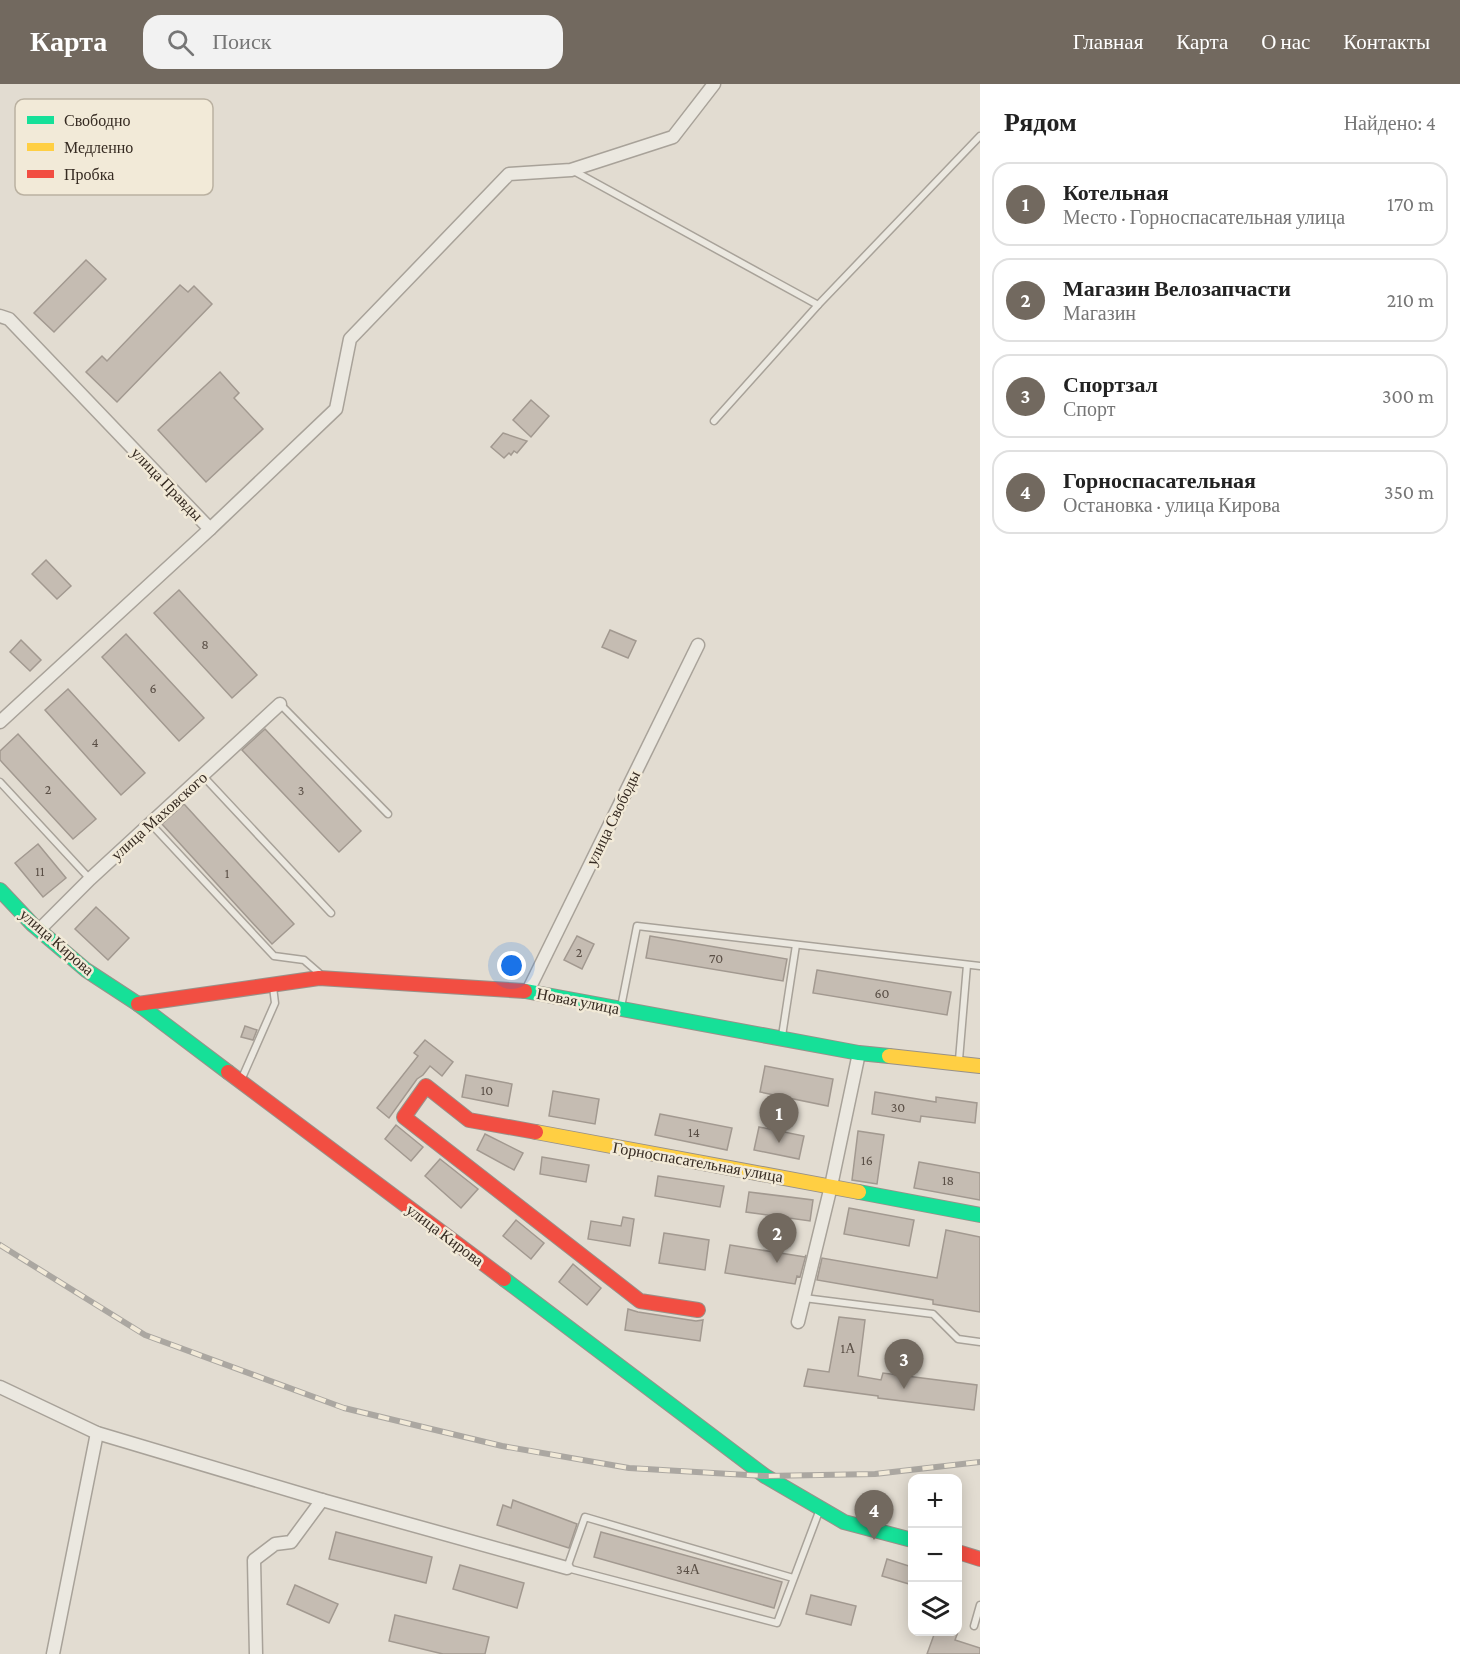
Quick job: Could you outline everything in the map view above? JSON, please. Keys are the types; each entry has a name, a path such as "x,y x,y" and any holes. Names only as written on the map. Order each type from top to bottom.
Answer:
{"main road":[{"name":"улица Кирова","path":"0,890 39,930 86,970 138,1004 765,1476 844,1522 908,1539"},
{"name":"Новая улица","path":"138,1004 319,978 528,991 859,1053 980,1066"},
{"name":"Горноспасательная улица","path":"699,1310 640,1301 404,1117 426,1086 469,1120 980,1215"},
{"path":"962,1553 980,1558"}],"street":[{"path":"210,529 336,409 350,339 509,174 571,170 673,137 714,84"},
{"name":"улица Правды","path":"0,316 9,319 210,529 0,722"},
{"name":"улица Свободы","path":"528,991 698,645"},
{"name":"улица Маховского","path":"39,930 90,879 280,704"},
{"path":"798,1322 831,1186 859,1053"},
{"path":"0,1387 97,1433 322,1500 567,1568"},
{"path":"53,1654 97,1433"},
{"path":"256,1654 254,1560 275,1544 291,1542 322,1500"}],"lane":[{"path":"714,421 818,305 980,136"},
{"path":"571,170 818,305"},
{"path":"280,704 388,814"},
{"path":"203,776 331,913"},
{"path":"0,782 90,879"},
{"path":"151,824 274,956 304,960 319,973 319,978"},
{"path":"620,1009 637,926 980,966"},
{"path":"782,1040 796,945"},
{"path":"959,1064 967,964"},
{"path":"241,1081 275,1003 272,985"},
{"path":"804,1298 933,1314 958,1339 980,1342"},
{"path":"793,1578 585,1516 567,1568 777,1623 820,1508"},
{"path":"974,1626 980,1605"}],"building":[{"path":"86,260 106,279 54,332 34,313"},
{"path":"180,285 188,292 194,286 212,304 117,402 86,372 102,356 107,361"},
{"path":"220,372 239,393 234,398 263,429 206,482 158,430"},
{"path":"531,400 549,416 531,437 513,420"},
{"path":"503,433 527,441 517,453 514,451 504,458 491,447"},
{"path":"46,560 71,586 57,599 32,574"},
{"path":"179,590 257,675 232,698 154,613"},
{"path":"610,630 636,641 628,658 602,647"},
{"path":"126,634 204,718 179,741 102,657"},
{"path":"21,640 41,660 30,671 10,652"},
{"path":"68,689 145,773 121,795 45,710"},
{"path":"265,729 361,831 339,852 242,750"},
{"path":"18,734 96,819 73,839 0,760 0,751"},
{"path":"184,804 294,924 272,944 162,824"},
{"path":"38,844 66,878 43,897 15,863"},
{"path":"96,907 129,938 108,960 75,929"},
{"path":"577,936 594,944 582,969 564,960"},
{"path":"650,936 787,959 783,981 646,958"},
{"path":"817,970 951,992 947,1015 813,993"},
{"path":"245,1026 257,1030 253,1040 241,1037"},
{"path":"425,1040 453,1062 442,1076 430,1066 417,1079 389,1118 377,1108 418,1056 414,1053"},
{"path":"765,1066 833,1079 828,1106 760,1092"},
{"path":"466,1075 512,1084 508,1106 462,1097"},
{"path":"553,1091 599,1099 595,1124 549,1116"},
{"path":"875,1092 936,1102 936,1097 977,1103 975,1123 921,1116 920,1122 872,1114"},
{"path":"660,1114 732,1128 727,1150 655,1135"},
{"path":"396,1125 423,1147 411,1161 385,1139"},
{"path":"759,1127 804,1136 799,1159 754,1150"},
{"path":"858,1131 884,1135 877,1184 852,1180"},
{"path":"485,1134 523,1153 514,1170 477,1150"},
{"path":"542,1157 589,1165 586,1182 540,1174"},
{"path":"440,1159 478,1189 461,1208 425,1176"},
{"path":"919,1162 980,1173 980,1200 914,1188"},
{"path":"658,1176 724,1186 720,1207 655,1196"},
{"path":"749,1192 813,1200 810,1221 746,1212"},
{"path":"849,1208 914,1220 909,1246 844,1234"},
{"path":"623,1217 634,1219 630,1246 588,1239 591,1221 621,1226"},
{"path":"516,1220 544,1243 531,1259 503,1236"},
{"path":"946,1230 980,1237 980,1312 933,1304 933,1300 817,1280 822,1258 937,1278"},
{"path":"664,1233 709,1240 705,1270 659,1263"},
{"path":"730,1245 805,1257 806,1255 800,1277 797,1276 795,1284 725,1273"},
{"path":"573,1264 601,1288 587,1305 559,1282"},
{"path":"628,1309 696,1321 703,1320 700,1341 625,1330"},
{"path":"839,1317 865,1320 858,1376 881,1380 883,1373 977,1385 974,1410 804,1386 808,1369 829,1372"},
{"path":"513,1500 577,1524 569,1548 497,1525 503,1505 511,1508"},
{"path":"336,1532 432,1557 426,1583 329,1559"},
{"path":"601,1532 782,1582 774,1608 594,1557"},
{"path":"887,1559 908,1566 908,1584 882,1576"},
{"path":"460,1565 524,1583 517,1608 453,1589"},
{"path":"295,1585 338,1604 329,1623 287,1604"},
{"path":"811,1595 856,1606 851,1625 806,1614"},
{"path":"395,1615 489,1637 485,1654 443,1654 389,1641"},
{"path":"934,1636 956,1636 955,1640 980,1648 980,1654 927,1654"}],"railway":[{"path":"0,1245 145,1335 344,1408 502,1446 629,1468 765,1476 875,1474 980,1462"}],"traffic: fast":[{"path":"0,890 33,925 86,970 138,1004 228,1072"},
{"path":"525,991 859,1053 889,1056"},
{"path":"859,1192 980,1215"},
{"path":"504,1279 765,1476 844,1522 908,1539"}],"traffic: slow":[{"path":"889,1056 980,1066"},
{"path":"536,1132 859,1192"}],"traffic: jam":[{"path":"138,1004 319,978 525,991"},
{"path":"228,1072 504,1279"},
{"path":"536,1132 469,1120 426,1086 404,1117 640,1301 698,1310"},
{"path":"962,1553 980,1559"}],"place":[{"name":"Котельная","path":"779,1143"},
{"name":"Магазин Велозапчасти","path":"777,1263"},
{"name":"Спортзал","path":"904,1389"},
{"name":"Горноспасательная","path":"874,1540"}]}
